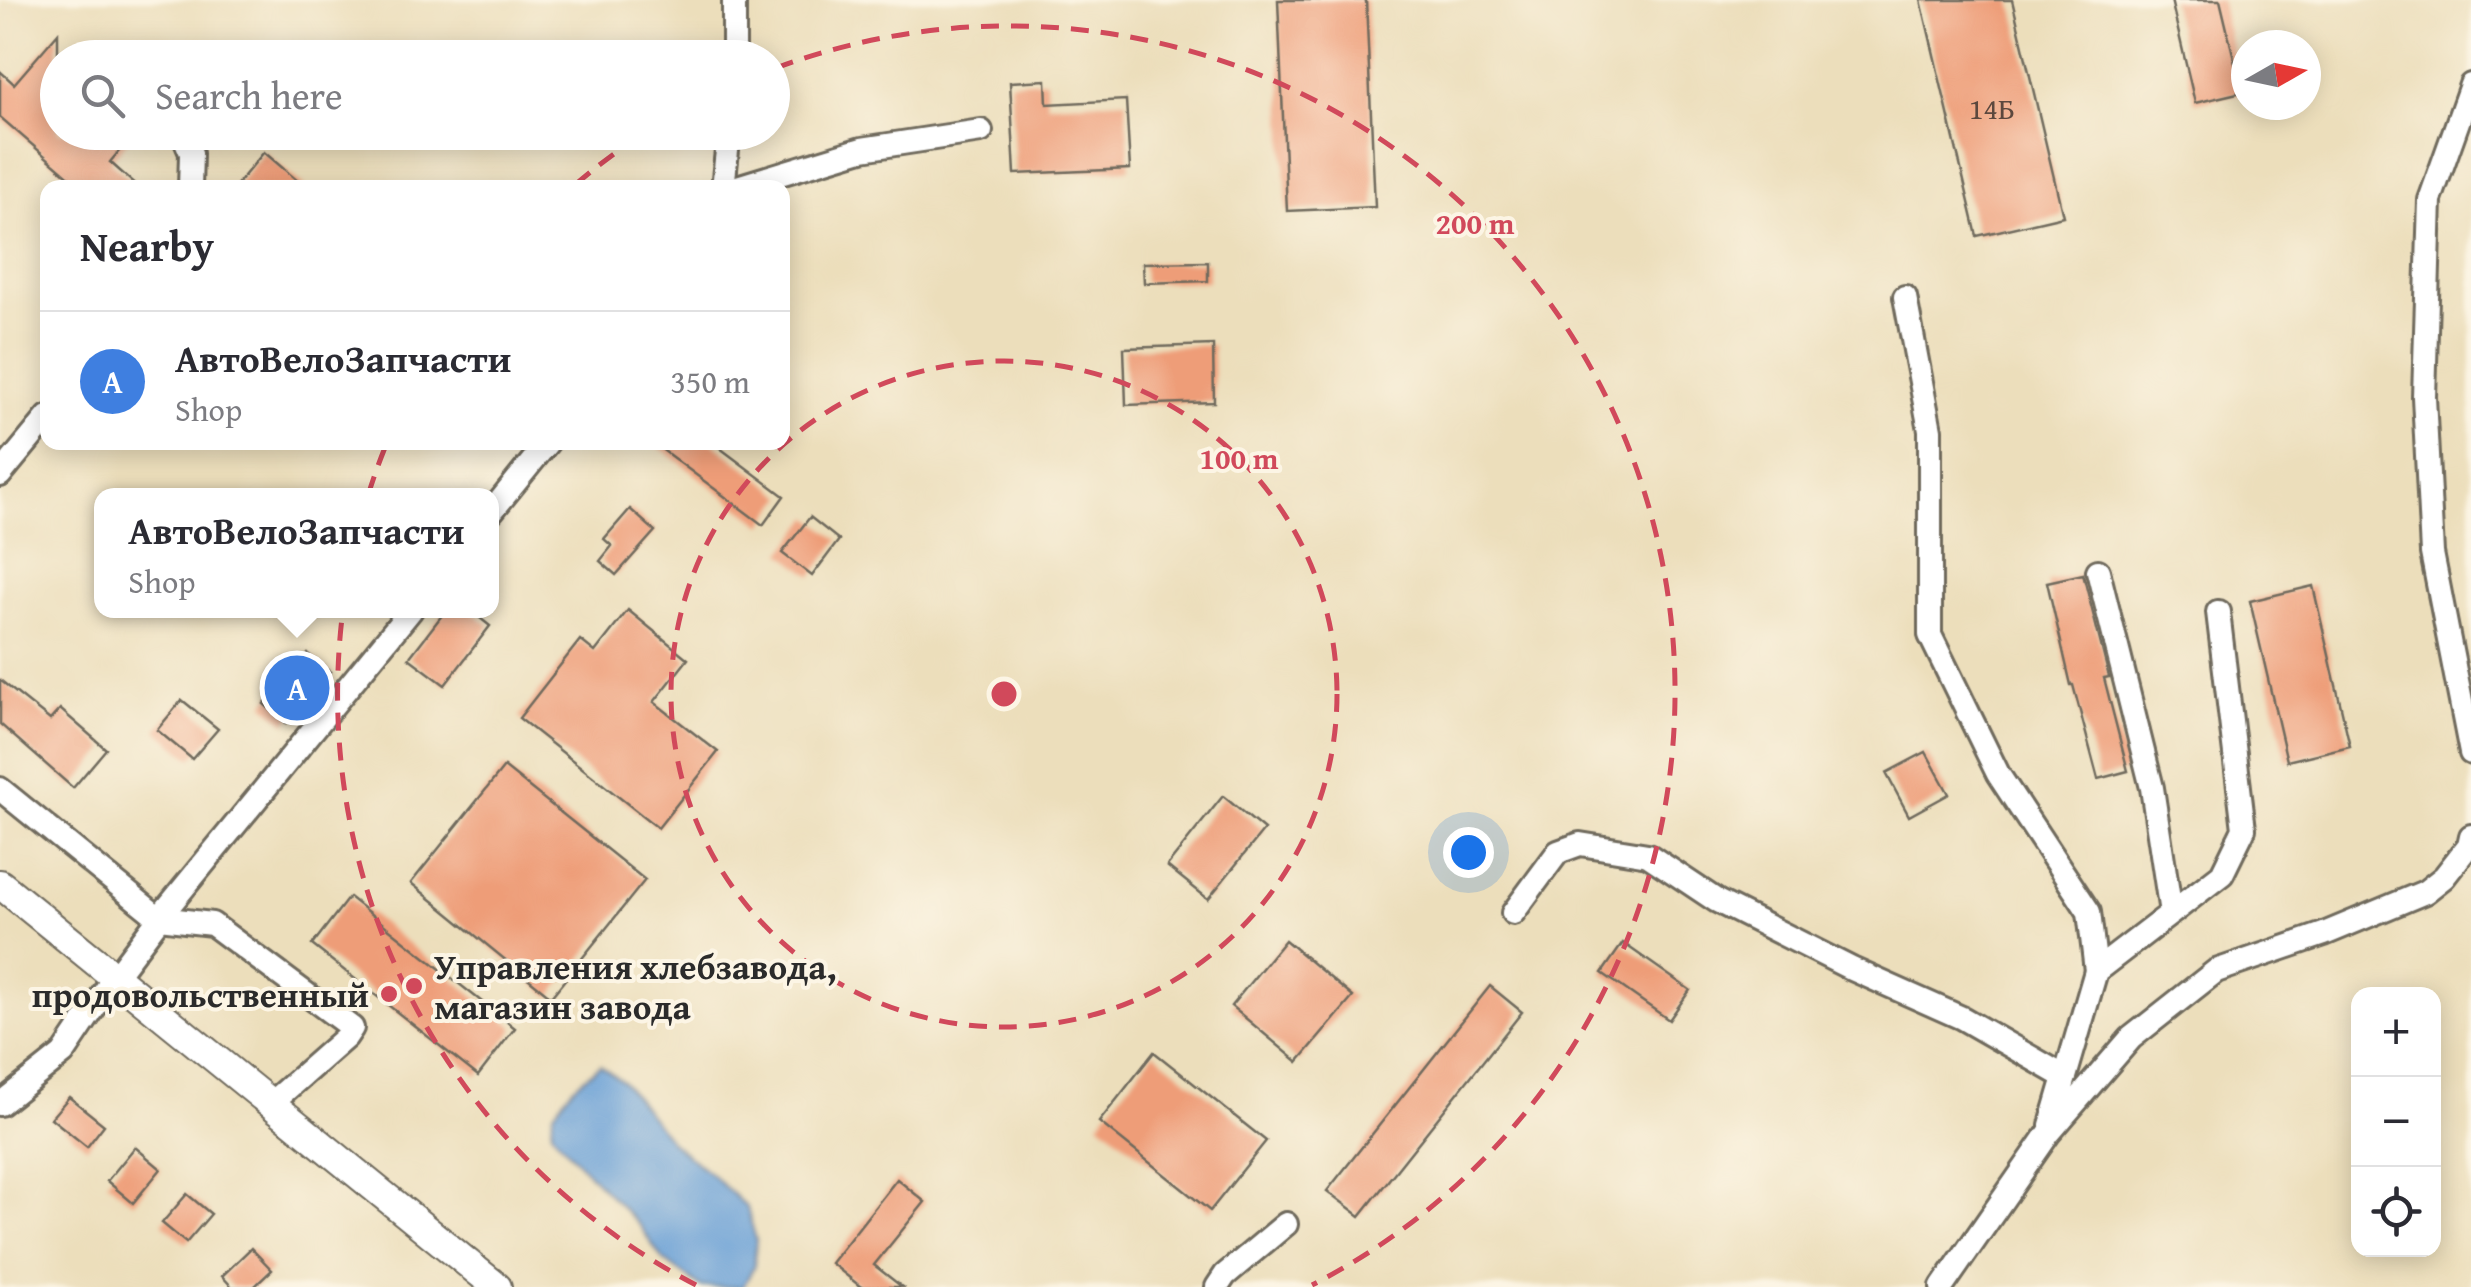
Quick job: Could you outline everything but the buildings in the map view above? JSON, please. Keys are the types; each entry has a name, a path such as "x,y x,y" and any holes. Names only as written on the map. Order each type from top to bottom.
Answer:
{"main road":[{"path":"0,884 497,1287"}],"street":[{"path":"734,0 734,40"},
{"path":"2471,86 2430,200 2424,397 2432,553 2471,753"},
{"path":"760,180 862,149 981,131"},
{"path":"189,150 190,180"},
{"path":"724,180 726,150"},
{"path":"1905,296 1930,430 1930,635 1998,774 2089,912 2096,971 2048,1133"},
{"path":"0,475 40,427"},
{"path":"499,502 542,450"},
{"path":"2098,571 2152,788 2171,913"},
{"path":"2096,971 2222,874 2244,829 2218,612"},
{"path":"0,1104 62,1054 159,918 403,618"},
{"path":"0,789 159,918 212,924 352,1028 271,1102"},
{"path":"1942,1287 2048,1133 2131,1038 2216,971 2324,934 2424,892 2444,877 2469,845 2471,836"},
{"path":"1514,913 1558,852 1580,844 1648,855 1717,901 1852,969 1962,1018 2065,1076"},
{"path":"1217,1287 1286,1224"}],"water":[{"path":"600,1065 622,1081 672,1143 747,1208 756,1240 754,1266 743,1287 701,1287 662,1259 640,1226 552,1132 553,1113 573,1087"}],"place":[{"name":"АвтоВелоЗапчасти","path":"297,688"},
{"name":"Управления хлебзавода, магазин завода","path":"414,986"},
{"name":"продовольственный","path":"389,994"}]}
